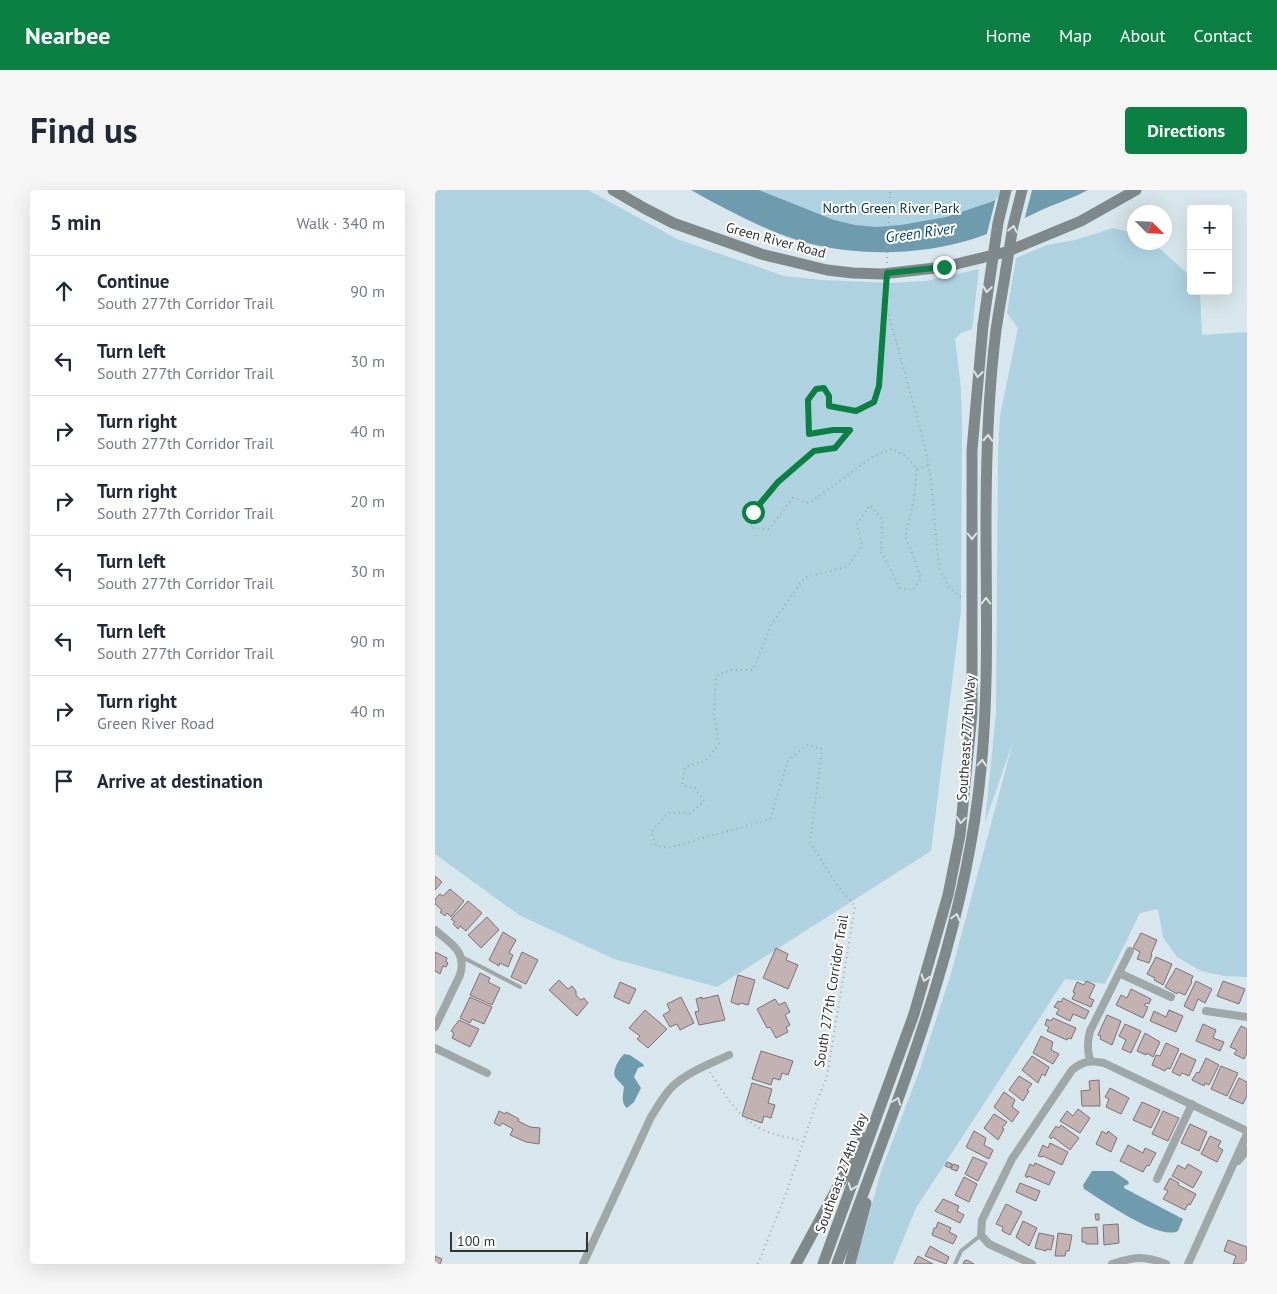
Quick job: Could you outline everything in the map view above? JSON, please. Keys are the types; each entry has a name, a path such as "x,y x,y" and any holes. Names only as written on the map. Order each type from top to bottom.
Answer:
{"main road":[{"name":"Green River Road","path":"613,190 673,223 761,254 827,270 853,273 887,273 944,267 1006,252 1081,221 1136,190"},
{"name":"Southeast 277th Way","path":"886,1091 914,1014 928,966 948,895 960,835 972,713 972,450 983,325 997,223 1006,190"},
{"name":"Southeast 277th Way","path":"883,1138 911,1064 942,968 961,898 972,840 981,771 985,720 988,442 996,326 1013,226 1022,190"},
{"name":"Southeast 274th Way","path":"823,1264 886,1091"},
{"path":"796,1264 863,1140 886,1091"},
{"name":"Southeast 274th Way","path":"837,1264 883,1138"},
{"path":"850,1264 883,1138"}],"street":[{"path":"435,930 456,949 462,957 463,966 435,1027"},
{"path":"1090,1060 1087,1040 1130,951"},
{"path":"1119,973 1171,997"},
{"path":"1206,1011 1247,1017"},
{"path":"435,1048 487,1073"},
{"path":"583,1264 658,1104 674,1086 689,1074 729,1055"},
{"path":"1032,1264 989,1244 981,1235 981,1220 1012,1159 1072,1070 1090,1060 1110,1065 1192,1104 1247,1133 1188,1264"},
{"path":"1157,1179 1192,1104"},
{"path":"1229,1172 1247,1150"},
{"path":"1112,1264 1132,1257 1141,1257 1166,1264"}],"lane":[{"path":"462,957 520,987"},
{"path":"955,1264 961,1251 981,1235"}],"path":[{"path":"891,190 879,386 874,402 856,411 829,406 829,396 824,388 816,389 808,400 809,434 833,430 850,430 835,448 814,451 778,482 753,512 751,528 769,529 793,498 810,503 872,457 892,449 907,456 917,469 928,465"},
{"path":"885,302 925,446 941,572 949,586 972,606"},
{"name":"South 277th Corridor Trail","path":"758,1264 787,1191 816,1103 827,1077 855,906 837,886 810,842 822,749 806,745 788,761 770,819 668,848 656,844 651,832 667,813 691,814 704,800 695,788 682,785 685,767 705,761 719,745 714,714 716,676 731,670 753,670 771,624 803,578 848,566 862,546 857,524 870,505 882,519 881,552 900,588 913,590 921,580 905,537 914,499 917,469"},
{"path":"706,1066 728,1099 758,1127 780,1136 803,1141"}],"green space":[{"path":"435,190 588,190 677,239 784,276 822,280 891,283 926,281 979,269 972,329 961,333 955,339 961,388 962,429 961,610 931,851 717,987 614,959 519,915 435,854"},
{"name":"North Green River Park","path":"759,190 1022,190 959,214 937,220 892,227 869,227 848,224 825,217"},
{"path":"1113,228 1127,231 1127,250 1162,250 1187,273 1187,295 1200,295 1202,335 1247,332 1247,977 1224,976 1201,971 1177,957 1163,937 1158,909 1140,913 1105,984 1065,979 916,1208 893,1264 856,1264 881,1171 919,1072 950,977 1013,742 985,822 996,714 998,451 1000,416 1018,328 1007,313 1016,258 1047,245 1075,240"}],"water":[{"name":"Green River","path":"691,190 759,190 834,220 876,227 901,225 946,217 1022,190 1088,190 1001,229 952,245 908,251 863,252 818,246 783,235 756,224"},
{"path":"624,1054 630,1055 644,1066 638,1068 634,1077 641,1088 634,1102 627,1108 623,1101 624,1087 614,1074"},
{"path":"1092,1171 1113,1171 1128,1181 1129,1184 1124,1186 1124,1188 1183,1219 1178,1231 1169,1233 1145,1225 1084,1189 1083,1185"}],"pier":[{"path":"1015,190 1032,190 1024,221 986,237 996,198"}],"building":[{"path":"435,876 442,882 435,890"},
{"path":"450,889 464,901 451,917 447,913 445,916 440,912 442,910 435,904 435,899 440,894 443,896"},
{"path":"468,901 482,913 466,931 460,926 458,929 453,924 455,922 451,919"},
{"path":"487,917 499,930 481,948 468,935"},
{"path":"503,932 516,940 509,953 513,955 508,967 500,963 499,966 489,960"},
{"path":"1141,933 1157,940 1149,963 1137,959 1140,952 1133,948"},
{"path":"776,948 788,954 786,960 798,965 788,989 763,978"},
{"path":"435,952 447,958 446,962 448,963 446,967 443,966 440,974 435,971"},
{"path":"522,952 538,960 526,984 511,977"},
{"path":"1156,957 1172,964 1163,985 1147,974"},
{"path":"1176,968 1193,976 1185,995 1178,992 1177,994 1165,987"},
{"path":"480,973 490,978 488,982 500,988 492,1005 470,995"},
{"path":"738,975 755,980 748,1005 740,1003 739,1005 731,1002"},
{"path":"559,980 568,989 572,986 576,991 576,995 581,1000 584,998 588,1003 577,1016 549,990"},
{"path":"1086,981 1095,985 1089,998 1094,1000 1091,1007 1072,999 1077,982 1084,985"},
{"path":"1196,981 1212,989 1205,1003 1198,999 1193,1011 1184,1006"},
{"path":"1223,981 1245,989 1239,1004 1217,996"},
{"path":"620,982 636,989 629,1004 614,997"},
{"path":"1131,989 1151,999 1149,1004 1146,1003 1144,1005 1148,1007 1143,1018 1116,1005 1121,995 1127,998"},
{"path":"718,995 725,1020 699,1025 695,1012 699,1011 696,999"},
{"path":"470,997 492,1007 484,1024 472,1019 470,1023 460,1018"},
{"path":"681,997 694,1023 680,1030 677,1024 670,1027 663,1015 670,1011 667,1004"},
{"path":"1063,998 1089,1011 1085,1019 1073,1014 1070,1021 1056,1014 1059,1009 1054,1007"},
{"path":"775,999 779,1005 785,1002 790,1012 785,1015 790,1025 786,1027 788,1032 776,1038 770,1027 767,1028 757,1009"},
{"path":"645,1010 667,1029 648,1048 637,1039 640,1036 629,1028"},
{"path":"1169,1010 1183,1016 1176,1032 1150,1021 1154,1011 1166,1017"},
{"path":"1107,1015 1121,1021 1112,1045 1100,1039 1101,1036 1098,1035"},
{"path":"1053,1018 1076,1028 1071,1039 1068,1038 1067,1040 1047,1031 1049,1027 1045,1025 1047,1019 1051,1021"},
{"path":"459,1020 479,1029 470,1047 452,1038 454,1033 451,1031"},
{"path":"1125,1024 1141,1031 1131,1053 1122,1049 1126,1040 1119,1036"},
{"path":"1203,1024 1216,1030 1213,1038 1224,1042 1220,1051 1196,1041"},
{"path":"1241,1026 1247,1029 1247,1053 1244,1059 1234,1054 1237,1050 1230,1047"},
{"path":"1145,1033 1160,1042 1153,1057 1147,1053 1146,1055 1137,1051"},
{"path":"1041,1036 1053,1042 1051,1050 1059,1054 1053,1064 1033,1053"},
{"path":"1166,1043 1179,1049 1170,1069 1167,1068 1165,1071 1152,1065 1156,1055 1160,1056"},
{"path":"761,1051 793,1061 788,1075 782,1073 780,1080 773,1078 771,1085 752,1079"},
{"path":"1181,1053 1196,1060 1189,1076 1182,1073 1180,1076 1172,1072"},
{"path":"1032,1056 1049,1067 1045,1076 1042,1074 1038,1083 1022,1070"},
{"path":"1206,1058 1219,1065 1209,1085 1205,1083 1204,1086 1192,1080 1197,1072 1199,1073"},
{"path":"1221,1066 1238,1073 1227,1096 1211,1089"},
{"path":"1019,1076 1032,1084 1027,1090 1029,1091 1023,1101 1009,1090"},
{"path":"1239,1078 1247,1082 1247,1096 1243,1104 1229,1098"},
{"path":"1099,1080 1100,1106 1082,1106 1081,1091 1090,1090 1089,1081"},
{"path":"752,1083 772,1089 768,1103 775,1105 771,1118 764,1116 762,1123 742,1116"},
{"path":"1110,1088 1129,1098 1121,1114 1106,1107 1109,1099 1105,1097"},
{"path":"1004,1092 1015,1100 1012,1107 1019,1112 1012,1122 994,1107"},
{"path":"1142,1102 1160,1110 1151,1128 1133,1120"},
{"path":"1078,1109 1090,1118 1080,1133 1060,1121 1067,1111 1073,1116"},
{"path":"499,1111 505,1114 506,1112 530,1127 540,1128 539,1144 526,1142 510,1135 513,1129 502,1123 500,1126 494,1123"},
{"path":"1163,1111 1179,1118 1168,1141 1152,1134"},
{"path":"994,1114 1007,1122 1002,1128 1004,1129 998,1140 984,1128"},
{"path":"1190,1124 1207,1132 1199,1151 1181,1143"},
{"path":"1061,1125 1079,1138 1070,1150 1053,1137 1051,1139 1049,1137 1056,1126 1059,1128"},
{"path":"974,1131 986,1138 984,1145 993,1150 989,1159 966,1147"},
{"path":"1102,1131 1107,1134 1108,1131 1117,1138 1111,1152 1096,1144"},
{"path":"1210,1136 1221,1141 1218,1147 1223,1150 1217,1162 1201,1154"},
{"path":"1050,1143 1068,1152 1062,1165 1043,1156 1038,1156 1043,1145 1048,1148"},
{"path":"1128,1145 1143,1153 1145,1148 1156,1153 1149,1166 1147,1165 1143,1172 1120,1161"},
{"path":"973,1157 987,1163 978,1181 965,1174"},
{"path":"947,1162 952,1164 950,1168 945,1166"},
{"path":"1035,1163 1055,1172 1049,1185 1025,1176 1030,1164 1034,1166"},
{"path":"953,1164 959,1166 957,1171 951,1169"},
{"path":"1188,1164 1202,1172 1193,1188 1172,1176 1178,1165 1185,1169"},
{"path":"964,1177 977,1184 969,1202 955,1195"},
{"path":"1170,1178 1179,1183 1178,1185 1196,1194 1185,1210 1163,1199 1168,1191 1164,1189"},
{"path":"1020,1183 1040,1191 1036,1201 1016,1192"},
{"path":"943,1199 959,1206 957,1211 964,1215 960,1223 935,1211"},
{"path":"1006,1204 1022,1212 1010,1235 1002,1231 1003,1227 996,1224"},
{"path":"1095,1214 1099,1214 1099,1220 1096,1220"},
{"path":"1023,1221 1037,1228 1029,1246 1016,1237"},
{"path":"938,1222 951,1228 949,1232 957,1236 953,1244 932,1235"},
{"path":"1118,1224 1119,1243 1104,1245 1103,1225"},
{"path":"1097,1227 1098,1244 1082,1242 1082,1228"},
{"path":"1039,1233 1054,1236 1051,1250 1047,1249 1046,1251 1035,1248"},
{"path":"1058,1233 1072,1235 1069,1251 1066,1251 1065,1256 1055,1256"},
{"path":"1228,1240 1247,1247 1247,1264 1233,1264 1236,1256 1224,1251"},
{"path":"930,1246 949,1257 946,1264 925,1256"},
{"path":"435,1256 442,1259 440,1264 435,1264"},
{"path":"918,1256 933,1264 914,1264"},
{"path":"965,1260 969,1261 974,1264 963,1264"}],"route":[{"path":"753,512 778,482 814,451 835,448 850,430 833,430 809,434 808,400 816,389 824,388 829,396 829,406 856,411 874,402 879,386 887,273 916,272 944,267"}]}
